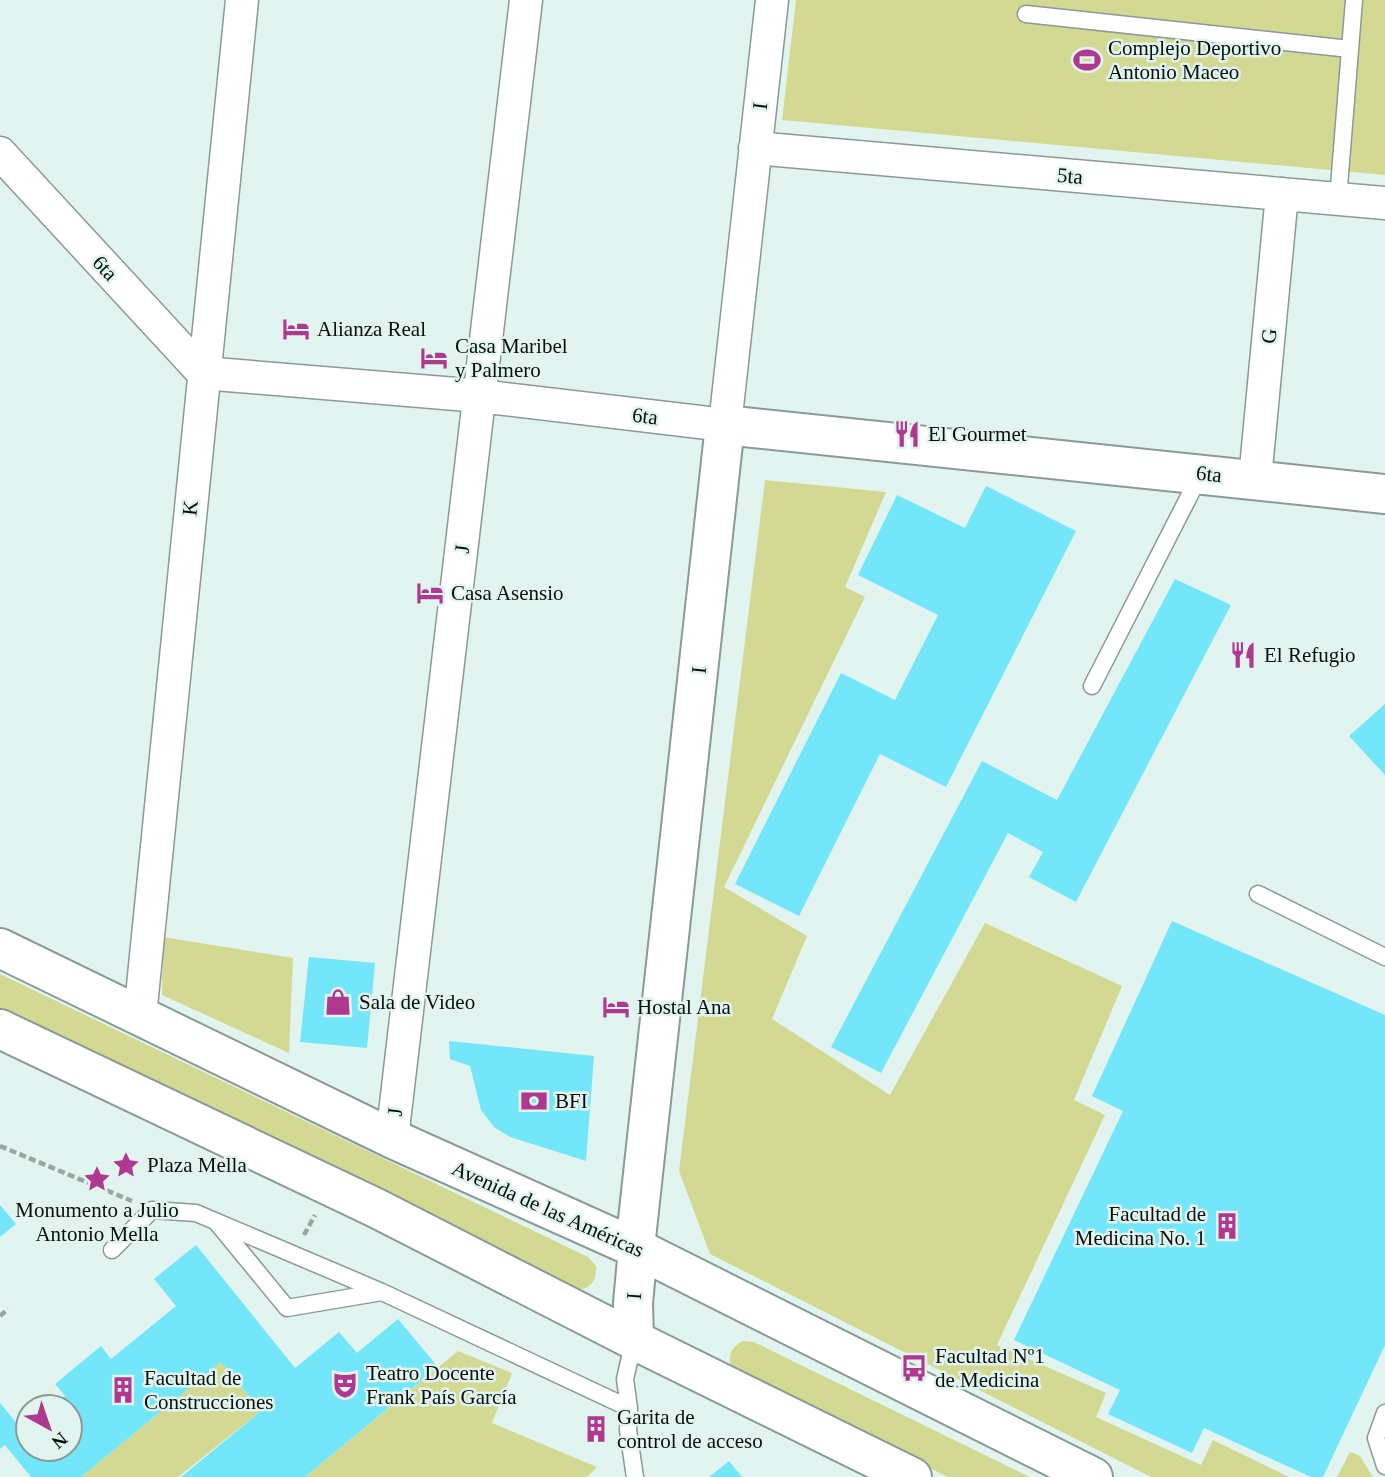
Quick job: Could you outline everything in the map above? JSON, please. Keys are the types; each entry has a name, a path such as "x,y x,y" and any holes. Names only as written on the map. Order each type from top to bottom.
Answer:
{"main road":[{"name":"6ta","path":"725,425 1385,494"},
{"name":"I","path":"634,1340 633,1303 638,1224 725,425"},
{"name":"Avenida de las Américas","path":"0,947 393,1139 638,1249 1093,1477"},
{"path":"0,1029 376,1208 634,1340 912,1477"}],"street":[{"name":"K","path":"141,1016 242,0"},
{"name":"J","path":"393,1139 526,0"},
{"name":"I","path":"725,425 772,0"},
{"name":"5ta","path":"755,148 1385,203"},
{"name":"6ta","path":"0,153 203,373 481,396 725,425"},
{"name":"G","path":"1255,479 1282,194"}],"lane":[{"path":"1338,199 1354,0"},
{"path":"1026,14 1350,49"},
{"path":"1092,686 1201,473"},
{"path":"1258,894 1385,957"},
{"path":"113,1250 152,1210 196,1213 382,1292 629,1408"},
{"path":"217,1222 287,1308 382,1292"},
{"path":"634,1340 625,1379 629,1408 628,1430 635,1477"},
{"path":"1385,1413 1376,1438 1385,1466"}],"path":[{"path":"0,1146 152,1210"},
{"path":"0,1315 8,1309"}],"green space":[{"name":"Complejo Deportivo Antonio Maceo","path":"796,0 1385,0 1385,175 782,120"},
{"path":"765,480 886,492 845,587 865,597 724,887 807,936 772,1019 890,1095 985,923 1122,986 1074,1100 1105,1115 997,1345 1106,1393 1096,1417 1201,1465 1213,1440 1289,1477 1151,1477 710,1254 679,1171"},
{"path":"163,937 293,958 289,1053 162,995"},
{"path":"0,974 588,1257 596,1266 594,1279 586,1288 577,1290 0,1014"},
{"path":"743,1341 754,1342 1030,1477 948,1477 738,1374 731,1365 730,1356 734,1348"},
{"path":"458,1351 512,1373 492,1423 597,1467 587,1477 305,1477"},
{"path":"221,1362 261,1411 178,1477 81,1477"},
{"path":"1350,1452 1360,1456 1373,1477 1337,1477"}],"building":[{"path":"986,486 1076,531 946,787 880,754 799,916 735,884 841,673 895,700 938,615 858,575 897,495 965,528"},
{"path":"1175,579 1231,605 1076,902 1029,877 1043,852 1008,833 881,1073 831,1047 982,761 1057,800"},
{"path":"1385,704 1385,775 1349,736"},
{"name":"Facultad de Medicina No. 1","path":"1172,921 1385,1015 1385,1345 1323,1477 1311,1477 1204,1428 1192,1453 1108,1414 1120,1390 1014,1340 1123,1111 1092,1096"},
{"name":"Sala de Video","path":"309,957 375,963 367,1048 300,1042"},
{"name":"BFI","path":"449,1041 594,1056 586,1161 510,1137 494,1127 481,1110 470,1066 450,1059"},
{"path":"0,1205 16,1224 0,1237"},
{"path":"196,1245 295,1368 339,1332 357,1353 398,1319 438,1367 305,1477 181,1477 261,1411 221,1362 81,1477 31,1477 20,1463 84,1463 84,1393 62,1393 55,1384 101,1346 111,1359 176,1306 154,1279"},
{"path":"0,1403 14,1420 14,1456 5,1445 0,1449"},
{"name":"Garita de control de acceso","path":"591,1423 604,1427 601,1436 588,1432"},
{"path":"729,1461 742,1477 709,1477"}],"place":[{"name":"Complejo Deportivo Antonio Maceo","path":"1087,60"},
{"name":"Alianza Real","path":"296,329"},
{"name":"Casa Maribel y Palmero","path":"434,358"},
{"name":"El Gourmet","path":"907,434"},
{"name":"Casa Asensio","path":"430,593"},
{"name":"El Refugio","path":"1243,655"},
{"name":"Sala de Video","path":"338,1002"},
{"name":"Hostal Ana","path":"616,1007"},
{"name":"BFI","path":"534,1101"},
{"name":"Plaza Mella","path":"126,1165"},
{"name":"Monumento a Julio Antonio Mella","path":"97,1179"},
{"name":"Facultad de Medicina No. 1","path":"1227,1226"},
{"name":"Facultad Nº1 de Medicina","path":"914,1368"},
{"name":"Teatro Docente Frank País García","path":"345,1385"},
{"name":"Facultad de Construcciones","path":"123,1390"},
{"name":"Garita de control de acceso","path":"596,1429"}]}
